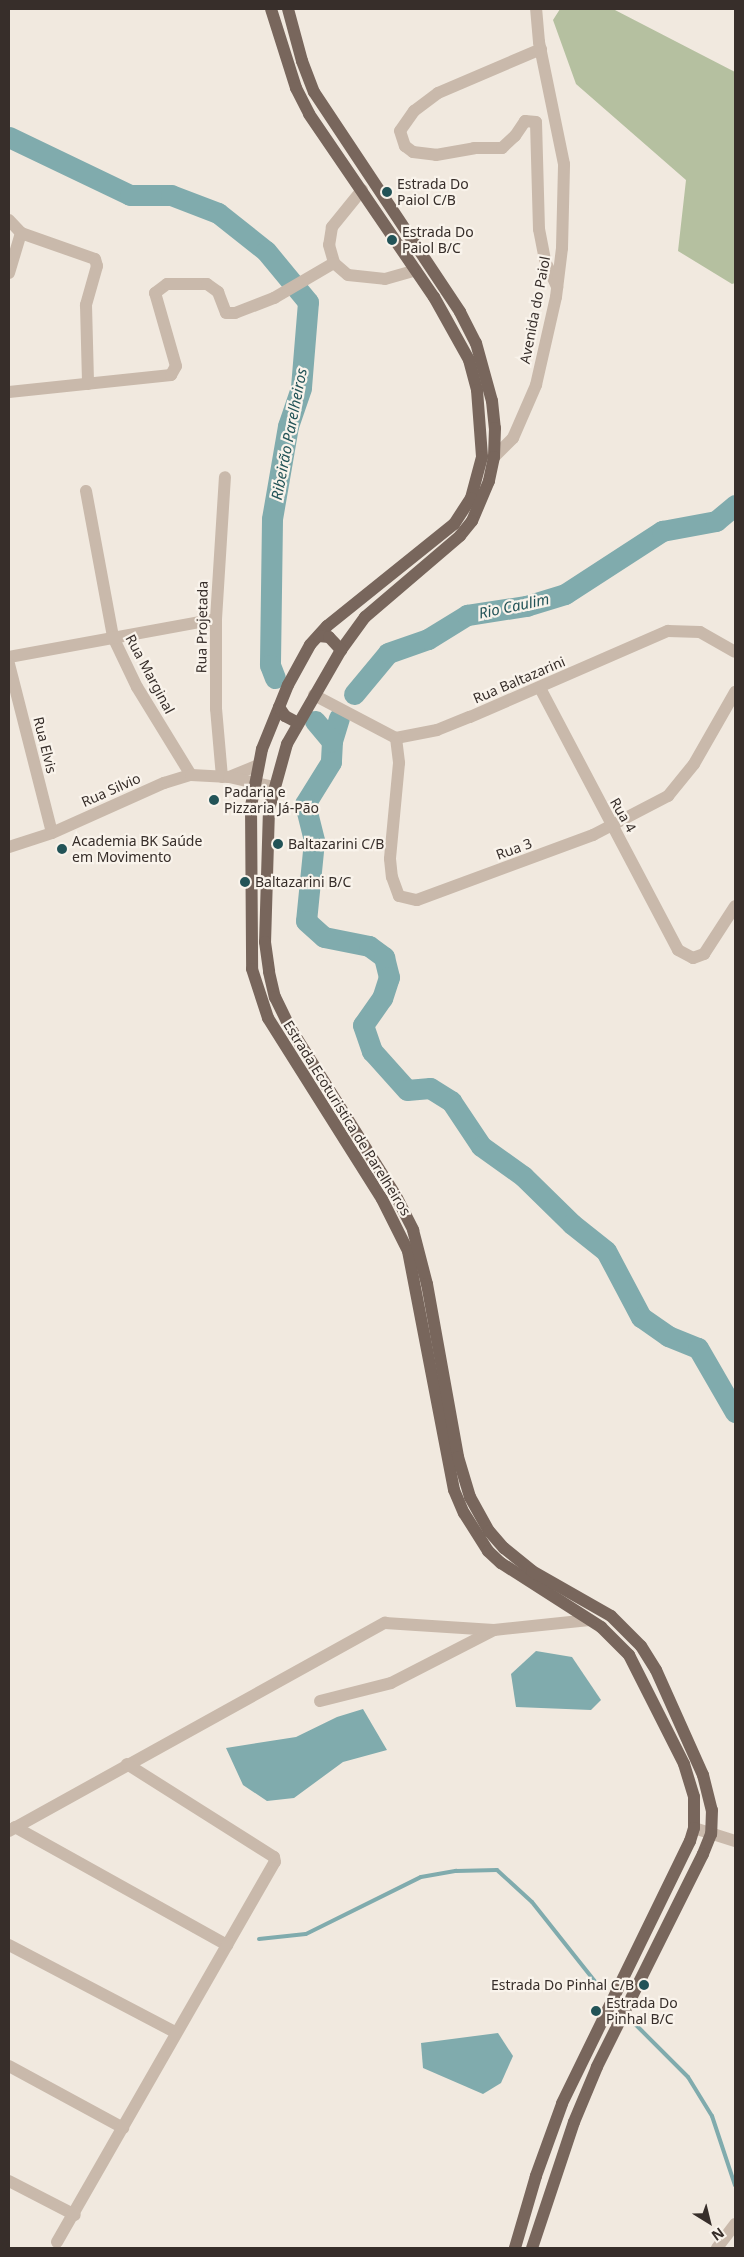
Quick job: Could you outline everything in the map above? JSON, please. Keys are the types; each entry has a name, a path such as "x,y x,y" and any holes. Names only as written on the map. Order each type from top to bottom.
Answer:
{"main road":[{"name":"Estrada Ecoturistica de Parelheiros","path":"271,9 296,88 309,114 416,270 469,360 482,422 482,457 471,498 454,524 345,609 310,645 279,706 258,765 251,806 252,969 272,1026 382,1199 408,1251 454,1490 464,1513 488,1551 525,1580 589,1620 629,1655 655,1702 692,1786 694,1828 658,1913 562,2104 536,2176 516,2248"},
{"name":"Estrada Ecoturistica de Parelheiros","path":"288,9 302,61 314,92 460,312 476,342 492,401 494,457 481,502 460,536 365,617 341,650 298,723 273,787 268,826 265,942 275,997 289,1026 396,1196 413,1230 427,1284 458,1456 470,1497 489,1531 504,1548 532,1572 611,1616 641,1646 656,1670 703,1775 712,1810 711,1834 597,2066 574,2122 532,2248"},
{"path":"319,636 335,641 341,650"},
{"path":"279,706 285,716 298,723"}],"street":[{"name":"Avenida do Paiol","path":"494,457 513,438 528,407 557,286 566,196 564,164 541,49 536,9"},
{"path":"541,49 438,93 414,111 400,131 405,146 413,152 436,155 474,148 502,148 515,136 525,121 536,122 539,228 545,261 557,286"},
{"path":"362,190 332,227 329,245 334,263 348,275 385,280 416,270"},
{"path":"9,220 21,233 95,259 97,266 86,305 88,384"},
{"path":"9,273 21,233"},
{"path":"9,392 171,375 176,366 155,293 167,284 208,284 218,292 226,313 235,313 274,298 334,263"},
{"name":"Rua Projetada","path":"225,477 216,619 216,709 225,777"},
{"name":"Rua Marginal","path":"86,491 113,637 138,686 191,775"},
{"path":"9,657 216,619"},
{"name":"Rua Baltazarini","path":"396,738 437,730 540,688 668,631 700,632 735,652"},
{"name":"Rua Elvis","path":"9,664 52,833"},
{"name":"Rua 4","path":"540,688 668,937 683,955 693,958 704,954 735,906"},
{"name":"Rua 3","path":"396,738 399,764 390,859 393,886 404,899 417,900 612,826 668,796 681,784 735,692"},
{"path":"314,695 396,738"},
{"name":"Rua Silvio","path":"225,777 258,765"},
{"name":"Rua Silvio","path":"9,848 52,833 164,783 191,775 225,777 273,787"},
{"path":"12,1829 385,1623 494,1630 589,1620"},
{"path":"320,1700 391,1684 494,1630"},
{"path":"57,2242 75,2215 175,2032 275,1862 274,1857 127,1764"},
{"path":"694,1828 735,1841"},
{"path":"12,1829 227,1945"},
{"path":"9,1945 175,2032"},
{"path":"9,2066 123,2128"},
{"path":"9,2181 75,2215"},
{"path":"717,2248 735,2224"}],"green space":[{"path":"560,9 613,9 735,72 735,283 732,284 678,251 686,180 576,84 553,20"}],"water":[{"path":"536,1651 572,1657 601,1700 591,1710 516,1707 511,1674"},
{"path":"363,1709 387,1750 343,1762 294,1798 267,1801 243,1785 226,1748 296,1737 337,1717"},
{"path":"498,2033 513,2056 501,2083 483,2094 423,2068 421,2043"}],"waterway":[{"name":"Ribeirão Parelheiros","path":"9,137 130,195 171,195 218,213 266,251 308,302 301,388 288,426 272,519 270,665 275,678"},
{"name":"Rio Caulim","path":"354,694 388,653 428,639 467,615 526,606 565,594 662,531 716,521 735,505"},
{"name":"Ribeirão Parelheiros","path":"339,718 332,741 331,762 305,804 314,841 306,921 324,937 369,946 384,957 389,977 382,998 363,1025 372,1051 407,1090 430,1088 451,1101 481,1146 523,1176 572,1224 606,1251 641,1317 668,1336 698,1348 735,1412"},
{"name":"Ribeirão Parelheiros","path":"315,721 332,741"},
{"path":"259,1939 306,1934 421,1877 456,1871 497,1870 532,1902 601,1989"},
{"path":"634,2023 688,2077 712,2116 735,2185"}],"place":[{"name":"Estrada Do Paiol C/B","path":"387,192"},
{"name":"Estrada Do Paiol B/C","path":"392,240"},
{"name":"Padaria e Pizzaria Já-Pão","path":"214,800"},
{"name":"Baltazarini C/B","path":"278,844"},
{"name":"Academia BK Saúde em Movimento","path":"62,849"},
{"name":"Baltazarini B/C","path":"245,882"},
{"name":"Estrada Do Pinhal C/B","path":"644,1985"},
{"name":"Estrada Do Pinhal B/C","path":"596,2011"}]}
